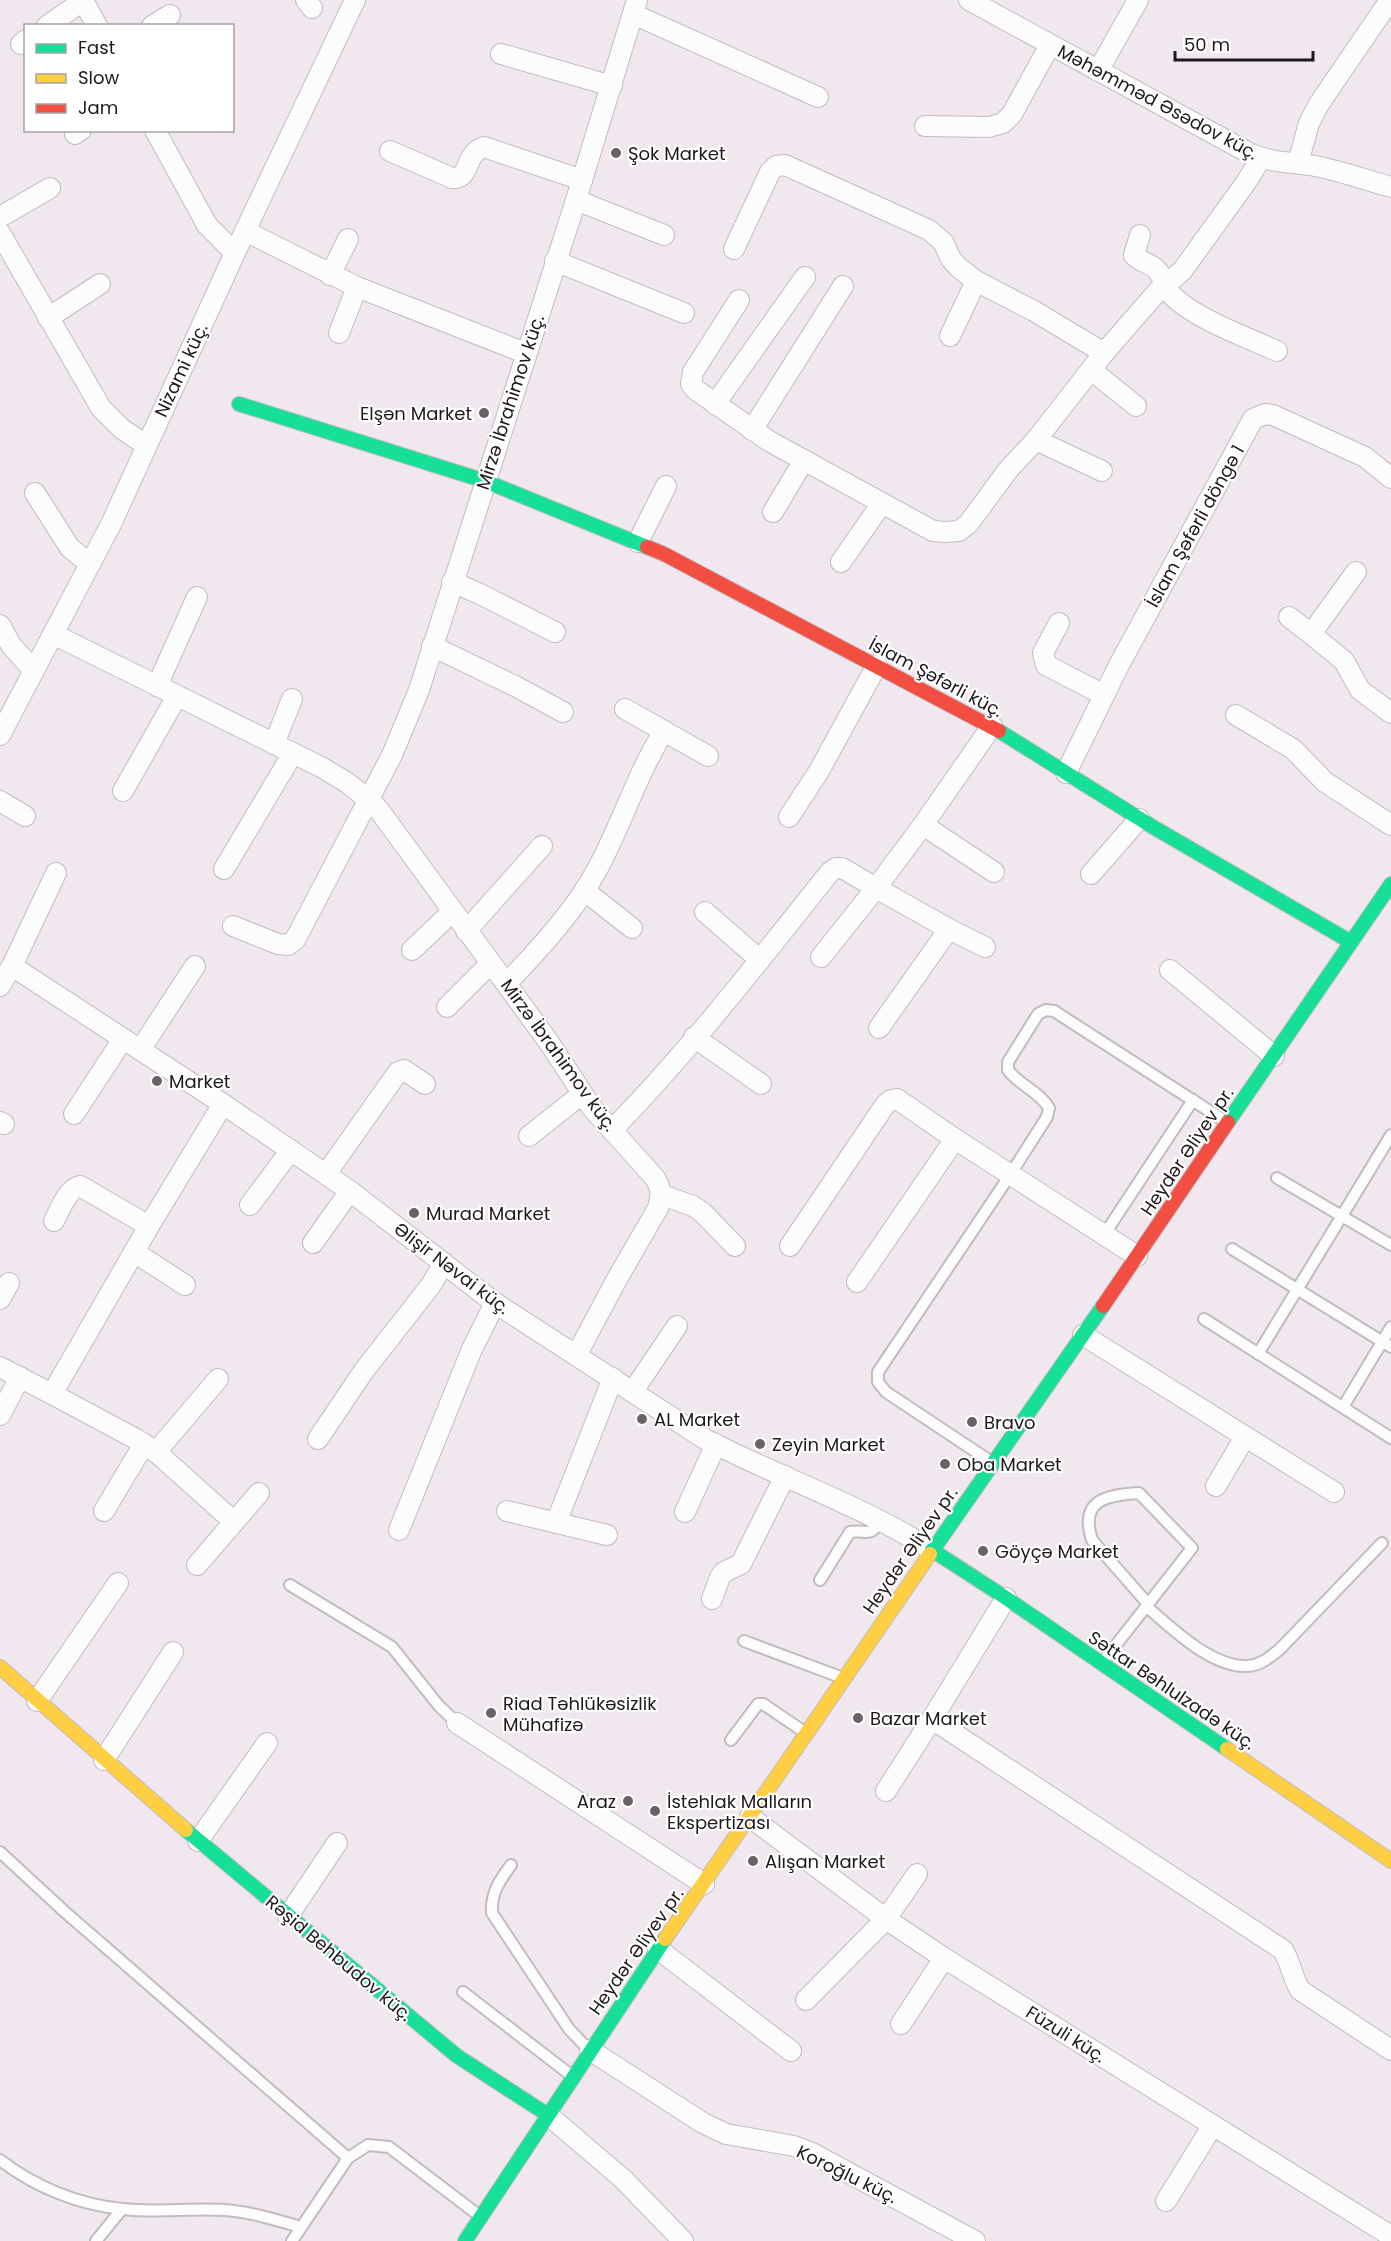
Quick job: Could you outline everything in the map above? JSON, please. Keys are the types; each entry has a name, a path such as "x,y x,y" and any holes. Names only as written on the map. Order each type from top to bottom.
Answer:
{"street":[{"path":"50,24 84,0 97,24"},
{"name":"Nizami küç.","path":"0,735 90,564 355,0"},
{"path":"1098,71 1138,0"},
{"path":"1298,163 1309,123 1319,104 1390,0"},
{"name":"Məhəmməd Əsədov küç.","path":"981,3 1050,45 1261,158 1328,169 1391,187"},
{"path":"635,7 818,97"},
{"name":"Mirzə İbrahimov küç.","path":"368,799 402,734 432,646 576,200 635,7"},
{"path":"155,24 170,15"},
{"path":"925,126 989,127 1003,123 1012,114 1050,45"},
{"path":"501,54 612,86"},
{"path":"156,132 207,225 235,253"},
{"path":"390,151 458,179 463,176 471,155 477,149 484,147 582,180"},
{"path":"739,300 691,378 691,384 696,390 752,430 933,531 959,531 969,523 1008,470 1036,440 1104,353 1149,301 1187,266 1261,158"},
{"path":"734,249 770,172 776,166 785,165 929,230 943,242 951,259 958,267 976,281 1034,311 1104,353"},
{"path":"0,218 50,188"},
{"path":"576,200 664,235"},
{"path":"245,231 357,288 525,353"},
{"path":"0,233 101,408 122,429 146,445"},
{"path":"1140,235 1134,255 1158,271 1171,293 1181,303 1277,351"},
{"path":"330,275 348,239"},
{"path":"555,261 684,313"},
{"path":"715,405 805,277"},
{"path":"950,336 976,281"},
{"path":"48,318 100,284"},
{"path":"752,430 843,286"},
{"path":"339,333 357,288"},
{"path":"1091,370 1136,406"},
{"name":"İslam Şəfərli küç.","path":"239,404 485,481 638,542 686,565 992,726 1139,819 1351,942"},
{"name":"İslam Şəfərli döngə 1","path":"1066,773 1104,695 1247,430 1258,415 1273,415 1365,457 1391,478"},
{"path":"1036,440 1102,471"},
{"path":"773,512 804,460"},
{"path":"638,542 666,486"},
{"path":"35,494 70,548 90,564"},
{"path":"841,562 882,503"},
{"path":"1311,634 1356,572"},
{"path":"452,582 555,632"},
{"path":"158,686 197,597"},
{"path":"1289,617 1344,661 1360,690 1391,713"},
{"path":"1059,622 1043,653 1046,665 1104,695"},
{"path":"0,625 22,660 34,671"},
{"name":"Mirzə İbrahimov küç.","path":"53,634 321,767 368,799 379,810 466,931 507,983 582,1094 655,1178 662,1195"},
{"path":"432,646 518,687 563,712"},
{"path":"789,817 819,771 877,665"},
{"path":"123,791 177,696"},
{"path":"274,744 292,699"},
{"path":"625,709 708,756"},
{"path":"1236,715 1293,749 1325,782 1391,825"},
{"path":"821,957 923,825 992,726"},
{"path":"507,983 585,891 599,866 650,753 664,731"},
{"path":"224,869 293,753"},
{"path":"233,926 278,944 288,945 295,940 368,799"},
{"path":"0,801 25,816"},
{"path":"1090,874 1139,819"},
{"path":"923,825 994,872"},
{"path":"466,931 542,846"},
{"path":"612,1130 650,1090 760,960 830,872 836,868 842,868 985,947"},
{"path":"0,986 12,966 56,873"},
{"path":"585,891 632,928"},
{"name":"Heydər Əliyev pr.","path":"465,2241 590,2050 843,1678 1083,1335 1351,942 1389,892"},
{"path":"412,950 452,912"},
{"path":"705,912 760,960"},
{"path":"879,1028 949,929"},
{"path":"447,1006 491,963"},
{"name":"Əlişir Nəvai küç.","path":"12,966 326,1174 495,1303 716,1444 881,1520 932,1550"},
{"path":"140,1050 195,966"},
{"path":"1170,970 1274,1056"},
{"path":"694,1037 761,1084"},
{"path":"74,1114 123,1039"},
{"path":"326,1174 398,1072 404,1070 425,1084"},
{"path":"529,1136 582,1094"},
{"path":"790,1246 885,1105 897,1099 954,1139 1137,1256"},
{"path":"52,1394 223,1104"},
{"path":"857,1282 954,1139"},
{"path":"250,1205 291,1150"},
{"path":"54,1221 69,1193 74,1187 80,1186 149,1226"},
{"path":"313,1243 350,1191"},
{"path":"577,1354 658,1208 662,1195 693,1206 703,1213 735,1246"},
{"path":"134,1252 185,1285"},
{"path":"318,1438 370,1364 431,1285 444,1263"},
{"path":"399,1530 472,1349 495,1303"},
{"path":"633,1391 677,1326"},
{"path":"1083,1335 1334,1492"},
{"path":"0,1367 150,1448 233,1521"},
{"path":"0,1415 20,1377"},
{"path":"556,1523 613,1378"},
{"path":"104,1511 150,1448 218,1379"},
{"path":"1216,1486 1245,1437"},
{"path":"686,1512 716,1444"},
{"path":"712,1599 724,1572 741,1564 785,1476"},
{"path":"197,1565 259,1493"},
{"path":"507,1511 607,1534"},
{"name":"Səttar Bəhlulzadə küç.","path":"932,1550 1391,1861"},
{"path":"37,1701 118,1583"},
{"path":"886,1791 1006,1598"},
{"path":"104,1760 173,1652"},
{"name":"Rəşid Behbudov küç.","path":"0,1667 198,1841 457,2056 548,2115 623,2178 684,2241"},
{"path":"932,1719 1283,1950 1290,1961 1293,1979 1300,1990 1391,2050"},
{"path":"457,1723 704,1884"},
{"path":"198,1841 267,1743"},
{"name":"Füzuli küç.","path":"750,1817 886,1919 944,1959 1391,2236"},
{"path":"288,1916 337,1843"},
{"path":"806,2000 886,1919 917,1874"},
{"path":"658,1949 791,2051"},
{"path":"901,2024 944,1959"},
{"name":"Koroğlu küç.","path":"590,2050 703,2123 726,2134 794,2146 812,2153 966,2239"},
{"path":"1166,2201 1213,2124"}],"lane":[{"path":"993,1463 885,1392 879,1382 878,1372 1047,1117 1049,1108 1045,1100 1012,1076 1008,1070 1008,1062 1038,1014 1046,1010 1054,1011 1228,1123"},
{"path":"1104,1235 1193,1100"},
{"path":"1258,1354 1391,1135"},
{"path":"1277,1178 1391,1245"},
{"path":"1232,1249 1387,1344"},
{"path":"1204,1319 1391,1438"},
{"path":"1342,1407 1387,1344 1391,1327"},
{"path":"1101,1664 1147,1605 1192,1548 1138,1493 1114,1494 1100,1500 1090,1514 1088,1527 1092,1540 1147,1605 1185,1640 1218,1660 1247,1666 1264,1661 1280,1649 1382,1543"},
{"path":"820,1580 850,1532 860,1531 868,1534 874,1532 881,1520"},
{"path":"290,1585 392,1647 439,1706 457,1723"},
{"path":"744,1641 843,1678"},
{"path":"731,1740 758,1704 763,1704 807,1733"},
{"path":"0,1852 65,1912 348,2158"},
{"path":"511,1865 497,1883 491,1898 492,1913 569,2029 590,2050"},
{"path":"463,1992 573,2076"},
{"path":"292,2241 348,2158 368,2145 389,2147 481,2217"},
{"path":"0,2160 34,2183 60,2194 122,2209 225,2210 301,2227"},
{"path":"96,2241 122,2209"}],"traffic: fast":[{"path":"239,404 485,481 647,547"},
{"path":"999,731 1153,827 1351,942"},
{"path":"1228,1122 1391,884"},
{"path":"930,1554 1103,1306"},
{"path":"932,1550 1227,1749"},
{"path":"186,1830 457,2056 548,2115"},
{"path":"465,2241 665,1939"}],"traffic: slow":[{"path":"665,1939 930,1554"},
{"path":"0,1667 186,1830"},
{"path":"1227,1749 1391,1861"}],"traffic: jam":[{"path":"647,547 999,731"},
{"path":"1103,1306 1228,1122"}],"place":[{"name":"Şok Market","path":"616,153"},
{"name":"Elşən Market","path":"484,413"},
{"name":"Market","path":"157,1081"},
{"name":"Murad Market","path":"414,1213"},
{"name":"AL Market","path":"642,1419"},
{"name":"Bravo","path":"972,1422"},
{"name":"Zeyin Market","path":"760,1444"},
{"name":"Oba Market","path":"945,1464"},
{"name":"Göyçə Market","path":"983,1551"},
{"name":"Riad Təhlükəsizlik Mühafizə","path":"491,1713"},
{"name":"Bazar Market","path":"858,1718"},
{"name":"Araz","path":"628,1801"},
{"name":"İstehlak Malların Ekspertizası","path":"655,1811"},
{"name":"Alışan Market","path":"753,1861"}]}
